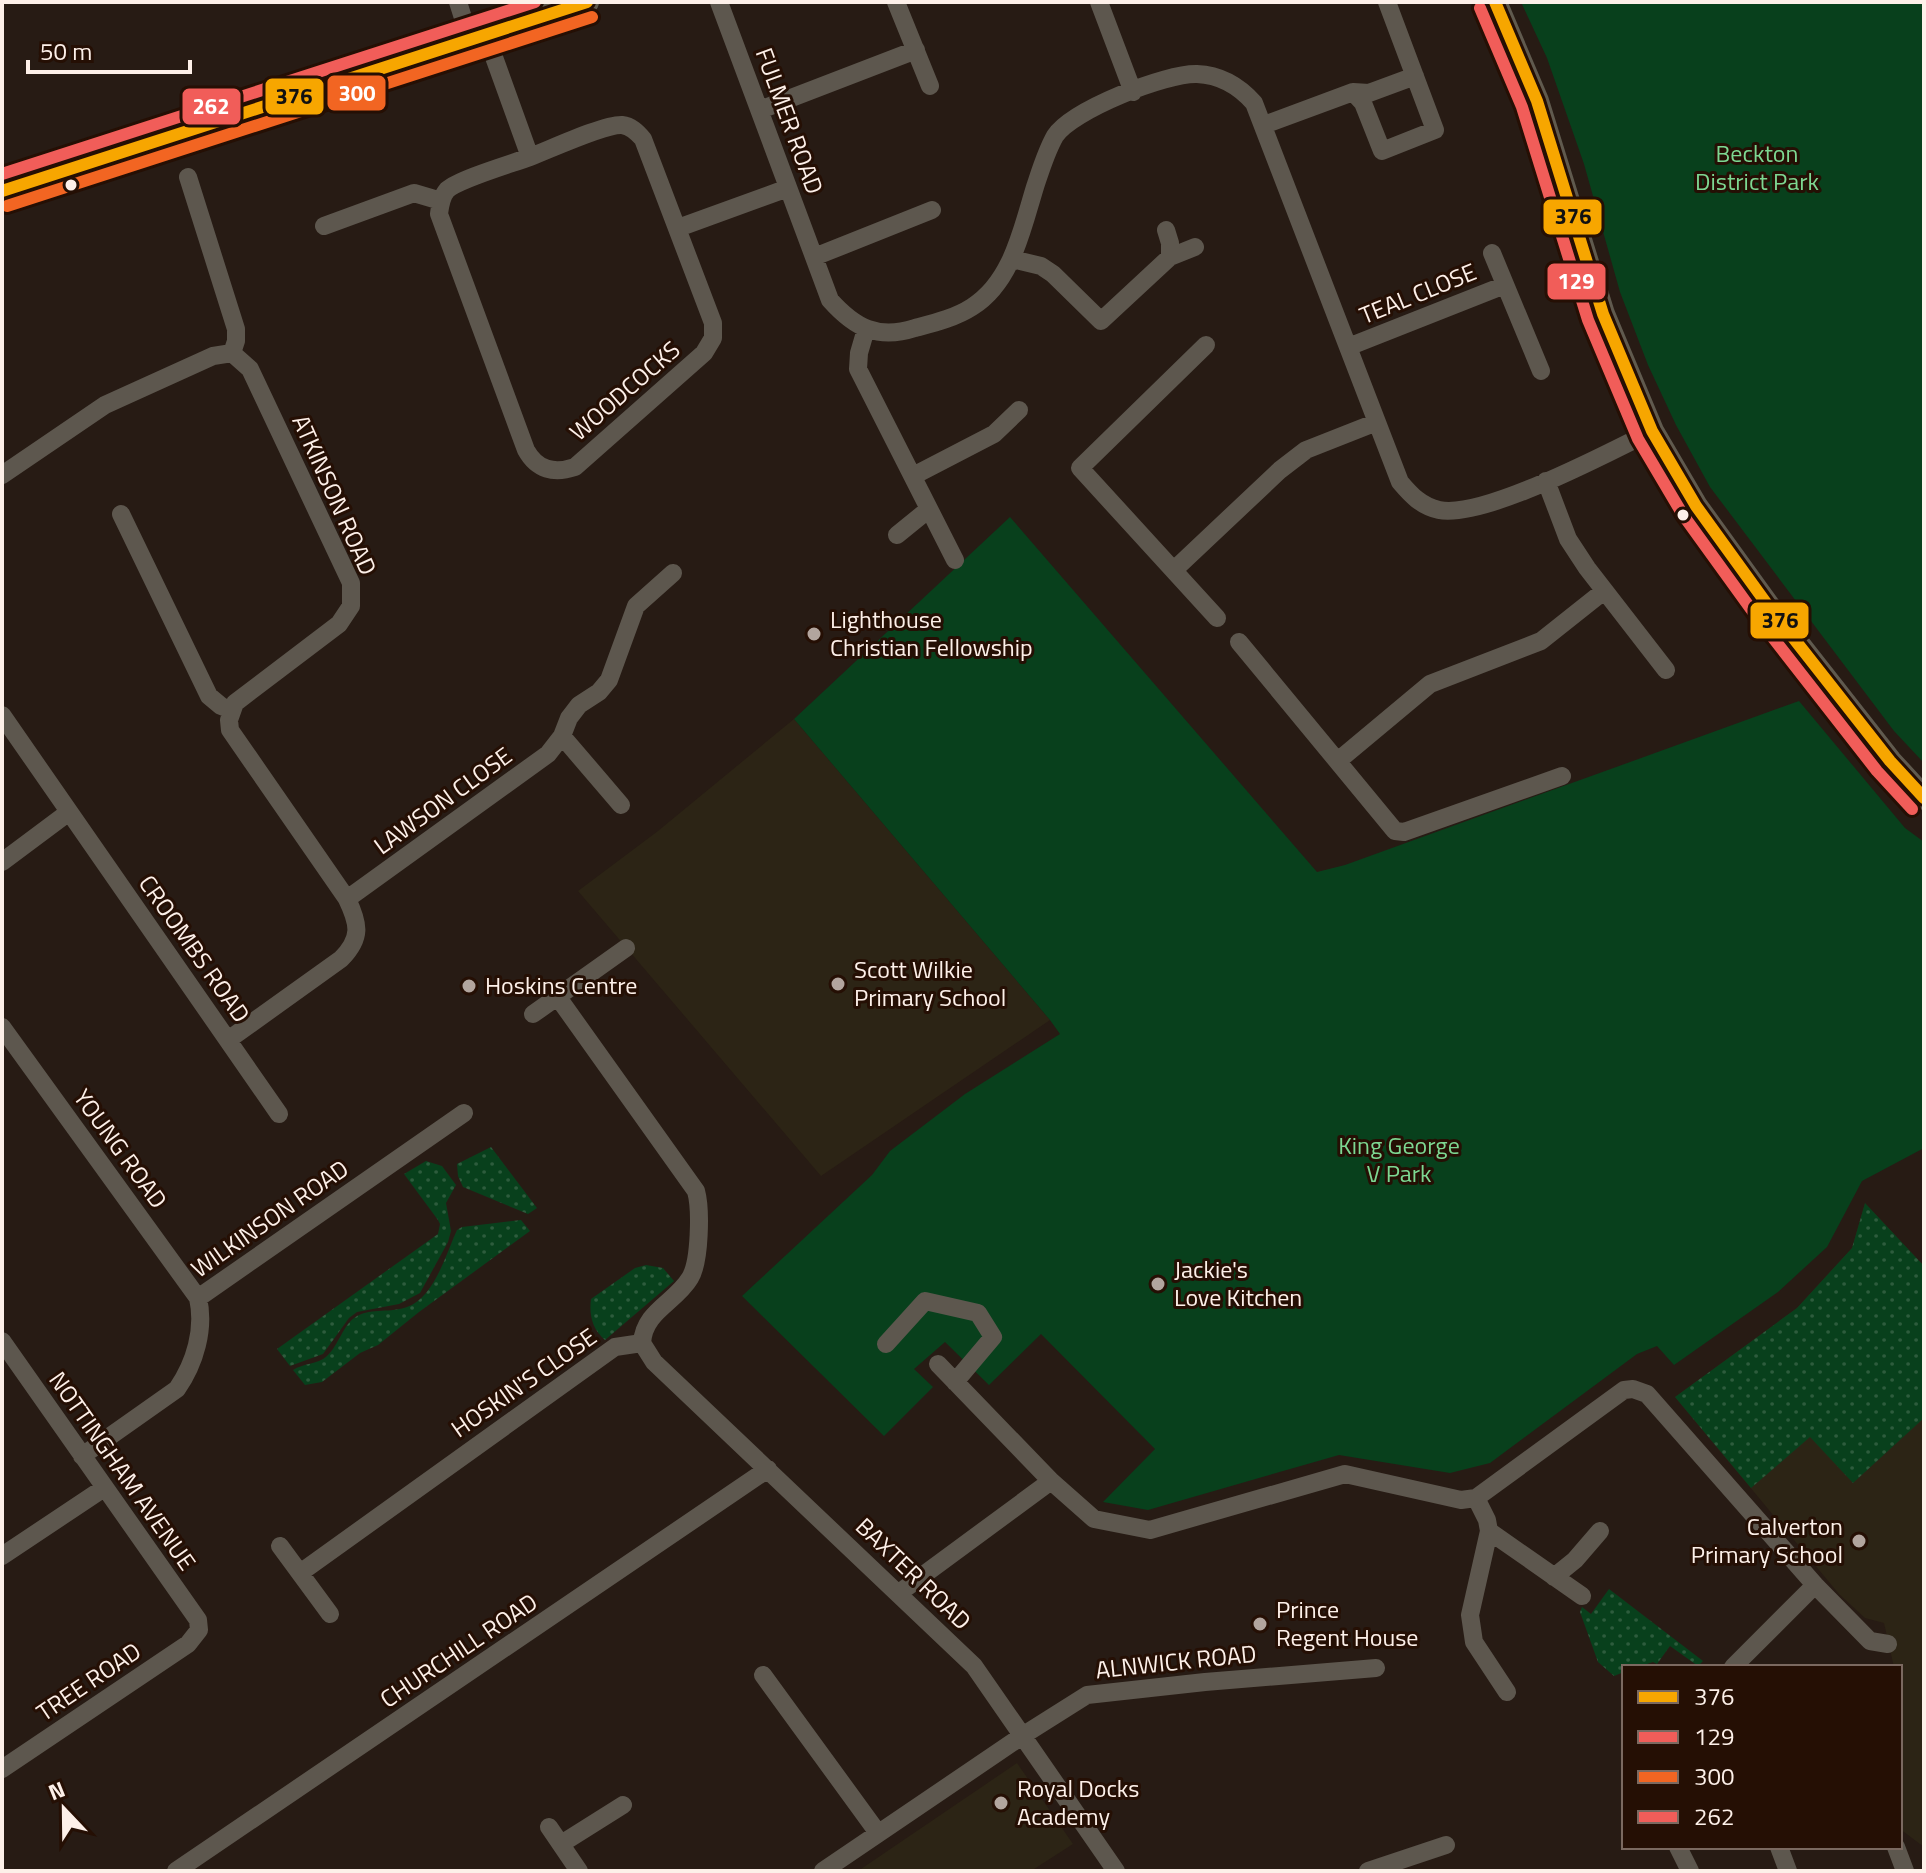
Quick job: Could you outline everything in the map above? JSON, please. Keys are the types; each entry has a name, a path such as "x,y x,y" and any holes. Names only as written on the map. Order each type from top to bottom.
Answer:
{"street":[{"path":"458,2 478,38 530,157"},
{"path":"2,191 587,2"},
{"name":"FULMER ROAD","path":"719,2 830,300 846,318 866,329"},
{"path":"896,2 930,86"},
{"path":"1099,2 1133,92"},
{"path":"1353,92 1363,103 1382,151 1435,130 1387,2"},
{"path":"1495,2 1537,101 1603,314 1652,431 1696,506 1769,607 1890,761 1924,798"},
{"path":"760,110 916,50"},
{"path":"955,560 858,369 866,329 898,334 949,318 991,292 1012,259 1045,155 1057,134 1071,119 1087,109 1174,76 1197,74 1219,78 1240,88 1254,103 1400,482 1425,506 1450,511 1477,508 1546,481 1652,431"},
{"path":"1264,125 1353,92 1369,93 1415,76"},
{"name":"WOODCOCKS","path":"622,125 635,130 643,139 678,228 713,323 713,338 704,353 575,467 552,471 532,462 439,214 441,201 447,190 460,183 606,128 622,125"},
{"path":"2,475 105,405 213,356 232,353 236,329 188,177"},
{"path":"678,228 788,188"},
{"path":"324,226 414,193 441,201"},
{"path":"814,257 932,210"},
{"path":"1166,230 1170,257"},
{"path":"1012,259 1041,266 1053,274 1101,321 1170,257 1195,247"},
{"name":"TEAL CLOSE","path":"1492,253 1541,371"},
{"name":"TEAL CLOSE","path":"1348,347 1505,285"},
{"path":"1206,345 1080,468 1217,618"},
{"name":"ATKINSON ROAD","path":"231,710 235,703 339,624 351,606 351,583 250,369 232,353"},
{"path":"913,476 994,434 1019,410"},
{"path":"1174,570 1280,470 1306,450 1377,422"},
{"path":"1546,481 1568,539 1666,670"},
{"path":"897,535 929,509"},
{"path":"121,514 209,696 231,710 230,730 235,739 347,899 358,922 354,942 348,951 228,1040"},
{"name":"LAWSON CLOSE","path":"347,899 548,754 579,705 599,692 609,680 636,606 673,573"},
{"path":"1339,760 1430,684 1541,641 1604,591"},
{"path":"1239,642 1395,831 1404,832 1562,776"},
{"name":"CROOMBS ROAD","path":"2,715 279,1114"},
{"path":"562,736 621,805"},
{"path":"2,862 69,812"},
{"path":"533,1014 626,948"},
{"path":"557,996 696,1191 699,1202 701,1214 690,1278 647,1322 642,1343"},
{"name":"YOUNG ROAD","path":"2,1027 198,1298"},
{"name":"WILKINSON ROAD","path":"82,1456 177,1389 187,1375 196,1347 201,1324 198,1298 464,1113"},
{"path":"886,1344 925,1301 978,1313 993,1337 955,1382"},
{"name":"NOTTINGHAM AVENUE","path":"2,1341 198,1620 199,1630"},
{"name":"BAXTER ROAD","path":"642,1343 654,1362 974,1666 1116,1871"},
{"name":"HOSKIN'S CLOSE","path":"300,1573 615,1347 642,1343"},
{"path":"938,1364 1051,1481 1094,1519 1150,1530 1345,1474 1461,1500 1476,1498 1624,1390 1633,1389 1647,1394 1815,1585 1870,1641 1888,1644"},
{"name":"CHURCHILL ROAD","path":"176,1871 768,1469"},
{"path":"899,1593 1051,1481"},
{"path":"2,1556 104,1488"},
{"path":"1476,1498 1489,1531 1470,1615 1474,1642 1507,1692"},
{"path":"1489,1531 1582,1596"},
{"path":"1554,1577 1575,1560 1600,1531"},
{"path":"280,1546 330,1614"},
{"path":"1735,1665 1815,1585"},
{"name":"TREE ROAD","path":"2,1769 188,1644 199,1630"},
{"name":"ALNWICK ROAD","path":"823,1871 1075,1701 1099,1692 1376,1668"},
{"path":"763,1675 878,1833"},
{"path":"561,1844 623,1805"},
{"path":"549,1827 579,1871"},
{"path":"1368,1871 1446,1845"},
{"path":"1679,1849 1690,1871"},
{"path":"1780,1849 1788,1871"},
{"path":"1897,1849 1905,1871"}],"shaded area":[{"name":"Scott Wilkie Primary School","path":"794,719 1050,1020 821,1176 578,891 658,831"},
{"name":"Calverton Primary School","path":"1865,1203 1924,1266 1924,1847 1902,1830 1902,1665 1894,1665 1884,1623 1865,1618 1839,1594 1675,1397 1797,1308 1852,1248"},
{"name":"Royal Docks Academy","path":"1017,1763 1073,1844 1031,1871 858,1871"}],"green space":[{"name":"Beckton District Park","path":"1521,2 1924,2 1924,763 1894,731 1710,487 1676,425 1648,365 1620,292 1584,164 1547,58"},
{"name":"King George V Park","path":"1010,517 1317,872 1345,865 1799,701 1905,828 1924,842 1924,1148 1862,1181 1827,1247 1778,1292 1674,1365 1657,1346 1637,1354 1490,1463 1450,1473 1339,1455 1148,1510 1103,1502 1155,1449 1041,1334 989,1385 945,1342 914,1369 933,1387 884,1436 742,1296 872,1175 890,1151 965,1094 1060,1034 794,719"},
{"path":"491,1147 537,1208 528,1214 463,1187 457,1164"},
{"path":"426,1161 442,1166 456,1185 446,1203 451,1231 448,1242 420,1293 399,1304 357,1312 349,1318 323,1354 290,1366 277,1349 438,1234 438,1220 404,1174"},
{"path":"1865,1203 1924,1266 1924,1418 1853,1483 1810,1437 1751,1488 1675,1397 1797,1308 1852,1248"},
{"path":"521,1220 530,1231 378,1345 360,1353 322,1382 305,1385 293,1370 327,1356 357,1316 401,1309 425,1295 457,1230"},
{"path":"646,1265 663,1268 674,1281 605,1340 592,1321 591,1299 635,1268"},
{"path":"1609,1589 1703,1661 1697,1665 1670,1646 1657,1664 1622,1665 1622,1673 1614,1676 1598,1662 1580,1612 1582,1607 1591,1614"}],"transit line":[{"name":"262","path":"2,174 535,2"},
{"name":"376","path":"2,191 587,2"},
{"name":"376","path":"1495,2 1537,101 1603,314 1652,431 1696,506 1769,607 1890,761 1924,798"},
{"name":"129","path":"1480,8 1522,107 1588,320 1638,439 1683,515 1756,616 1877,771 1912,809"},
{"name":"300","path":"7,206 592,17"}],"place":[{"name":"Lighthouse Christian Fellowship","path":"814,634"},
{"name":"Scott Wilkie Primary School","path":"838,984"},
{"name":"Hoskins Centre","path":"469,986"},
{"name":"Jackie's Love Kitchen","path":"1158,1284"},
{"name":"Calverton Primary School","path":"1859,1541"},
{"name":"Prince Regent House","path":"1260,1624"},
{"name":"Royal Docks Academy","path":"1001,1803"}]}
